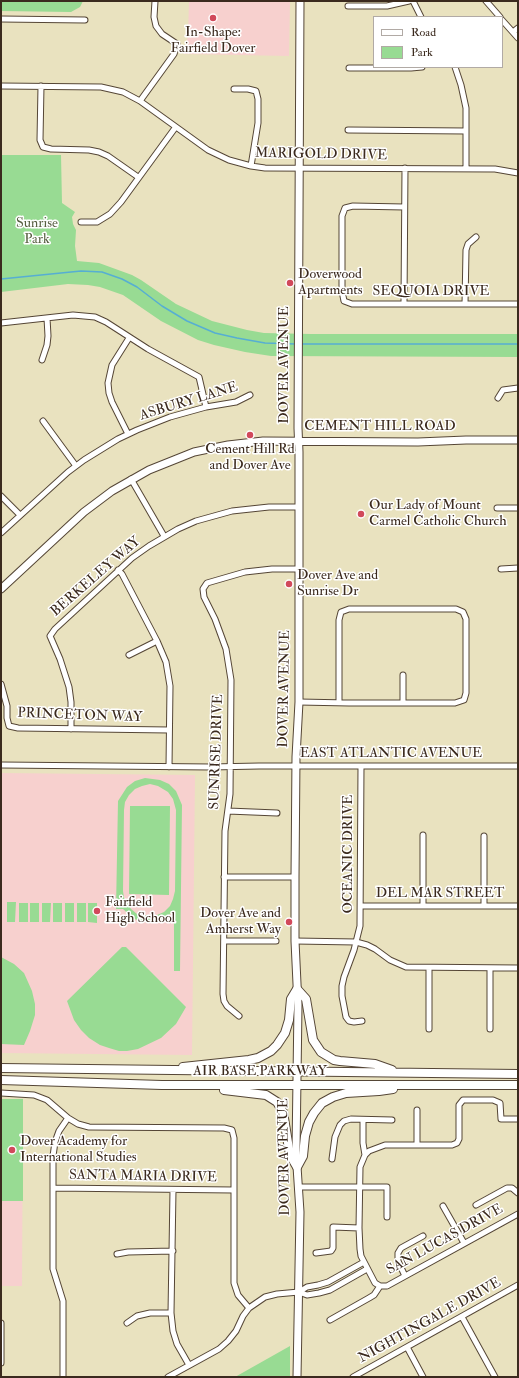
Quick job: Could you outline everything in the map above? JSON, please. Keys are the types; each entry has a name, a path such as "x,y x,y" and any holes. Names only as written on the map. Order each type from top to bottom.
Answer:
{"main road":[{"name":"DOVER AVENUE","path":"297,1377 300,1212 297,1167 298,1071 295,877 296,766 299,702 300,1"},
{"name":"CEMENT HILL ROAD","path":"1,589 84,512 112,491 149,470 178,458 211,448 246,442 418,442 518,440"},
{"path":"162,1070 195,1064 249,1060 258,1058 267,1053 277,1045 285,1033 289,1020 291,999 297,989 306,999 313,1040 321,1052 340,1062 375,1064 400,1072"},
{"name":"AIR BASE PARKWAY","path":"1,1068 518,1074"},
{"name":"AIR BASE PARKWAY","path":"1,1080 297,1086 518,1085"},
{"path":"199,1085 259,1093 272,1097 283,1112 290,1156 297,1167 304,1156 305,1136 309,1122 314,1112 322,1103 333,1096 346,1093 379,1091 414,1085"}],"street":[{"path":"140,101 174,54 177,44 162,34 156,26 154,17 154,1"},
{"path":"348,6 387,6 410,1"},
{"path":"413,1 420,16"},
{"path":"486,1 499,16"},
{"path":"1,19 84,20"},
{"path":"503,21 518,38"},
{"path":"513,32 518,28"},
{"path":"349,68 411,68"},
{"path":"455,68 464,94 466,108 466,169"},
{"name":"MARIGOLD DRIVE","path":"1,86 106,88 123,92 140,101 198,144 218,156 239,164 265,168 496,169 518,173"},
{"path":"41,86 40,140 42,147 51,149 89,150 99,152 108,156 138,178"},
{"path":"234,89 248,89 256,92 258,99 258,123 251,166"},
{"path":"81,222 97,222 103,219 121,202 175,128"},
{"path":"348,130 466,131"},
{"path":"404,168 404,303"},
{"name":"SEQUOIA DRIVE","path":"404,207 353,206 345,208 342,216 342,291 344,301 352,304 518,304"},
{"path":"465,304 466,250 468,244 476,237"},
{"path":"1,323 73,315 95,317 106,322 148,350 199,377 206,407"},
{"path":"42,360 47,345 48,318"},
{"path":"128,434 112,402 108,383 112,364 129,338"},
{"path":"498,398 503,390 518,388"},
{"name":"ASBURY LANE","path":"1,533 56,482 104,447 128,434 170,417 206,407 236,402 250,395"},
{"path":"43,421 76,466"},
{"path":"131,479 164,536"},
{"path":"1,496 20,516"},
{"name":"BERKELEY WAY","path":"71,729 71,702 69,687 60,659 50,636 55,629 132,558 164,536 196,521 232,511 269,507 299,507"},
{"path":"497,508 518,508"},
{"name":"SUNRISE DRIVE","path":"239,1016 227,1006 224,1000 225,831 230,798 231,767 230,664 221,633 204,597 203,589 207,583 245,572 272,568 299,569"},
{"path":"501,568 518,568"},
{"path":"118,570 122,574 164,657 170,686 169,767"},
{"path":"299,702 339,703 455,703 464,700 466,693 466,619 464,612 456,609 349,609 341,612 339,620 339,703"},
{"path":"129,655 157,641"},
{"path":"403,675 403,703"},
{"name":"PRINCETON WAY","path":"1,684 7,706 7,718 10,726 18,728 169,730"},
{"name":"EAST ATLANTIC AVENUE","path":"1,765 169,767 518,766"},
{"name":"OCEANIC DRIVE","path":"361,766 360,926 344,977 342,996 346,1016 349,1021 362,1022"},
{"path":"228,811 277,813"},
{"path":"423,835 423,906"},
{"path":"484,836 484,906"},
{"path":"224,877 295,877"},
{"name":"DEL MAR STREET","path":"361,906 518,906"},
{"path":"224,941 276,941"},
{"path":"295,941 356,942 376,949 390,960 406,967 518,968"},
{"path":"429,968 429,1029"},
{"path":"490,968 490,1029"},
{"path":"1,1094 34,1095 47,1100 68,1118 78,1124 89,1127 224,1128 232,1130 234,1138 234,1282 238,1295 249,1308"},
{"path":"365,1155 369,1151 385,1145 452,1145 457,1143 459,1139 459,1104 463,1100 493,1100 500,1103 501,1119 518,1119"},
{"path":"417,1110 417,1145"},
{"path":"63,1377 63,1300 53,1269 53,1156 55,1142 59,1131 68,1118"},
{"path":"332,1158 335,1137 340,1125 344,1121 351,1119 392,1120"},
{"path":"363,1120 363,1143 365,1155"},
{"name":"SAN LUCAS DRIVE","path":"365,1155 360,1167 360,1249 367,1269 375,1283 380,1286 387,1286 518,1214"},
{"path":"298,1187 387,1187 387,1217"},
{"name":"SANTA MARIA DRIVE","path":"53,1188 233,1190"},
{"path":"476,1205 506,1188 512,1188 518,1193"},
{"path":"173,1190 171,1313 173,1331 177,1344 189,1365"},
{"path":"443,1206 464,1243"},
{"path":"316,1253 331,1251 333,1227 359,1228"},
{"path":"405,1276 398,1260 398,1253 401,1248 423,1236"},
{"path":"117,1254 128,1252 173,1251"},
{"path":"299,1292 307,1287 328,1282 364,1262"},
{"path":"168,1377 219,1349 236,1331 243,1316 249,1308 265,1297 277,1294 299,1292 307,1295 330,1290 367,1269"},
{"path":"330,1320 374,1295 380,1286"},
{"name":"NIGHTINGALE DRIVE","path":"353,1377 518,1286"},
{"path":"127,1323 137,1316 150,1313 171,1313"},
{"path":"462,1317 495,1377"},
{"path":"1,1323 1,1363"},
{"path":"407,1347 423,1377"}],"shaded area":[{"path":"189,1 290,1 289,56 183,54 186,50 188,37"},
{"name":"Fairfield High School","path":"1,773 195,775 192,1055 1,1053"},
{"name":"Dover Academy for International Studies","path":"1,1099 23,1099 22,1286 1,1286"}],"green space":[{"path":"1,1 83,1 80,7 71,12 1,11"},
{"name":"Sunrise Park","path":"1,155 61,155 62,203 75,212 72,217 76,230 75,246 77,261 99,263 132,275 176,304 212,321 264,333 518,334 518,357 271,356 245,352 198,340 161,321 123,295 100,287 68,284 1,292"},
{"path":"145,778 160,780 169,784 176,791 182,805 180,971 174,971 174,911 163,919 149,923 134,919 123,909 116,909 118,801 127,787 135,781","holes":["150,784 158,786 168,792 173,799 176,810 175,891 170,906 164,912 149,916 137,914 131,909 124,898 124,810 125,802 135,789"]},
{"path":"130,806 170,806 169,895 129,894"},
{"path":"7,902 16,902 15,922 7,922"},
{"path":"19,903 28,903 28,922 19,922"},
{"path":"30,903 39,903 39,922 30,922"},
{"path":"42,903 51,903 50,922 42,922"},
{"path":"53,903 62,903 62,922 53,922"},
{"path":"65,903 74,903 74,922 65,922"},
{"path":"77,903 86,903 86,922 77,922"},
{"path":"88,903 97,903 97,923 88,922"},
{"path":"122,947 126,947 186,1007 176,1024 161,1038 138,1049 127,1051 119,1051 100,1045 89,1038 74,1020 67,1001"},
{"path":"1,957 14,964 24,973 32,991 35,1004 35,1015 24,1045 1,1044"},
{"path":"1,1099 23,1099 23,1201 1,1201"},
{"path":"290,1346 290,1376 235,1377"}],"waterway":[{"path":"1,279 81,271 102,272 122,279 137,287 162,306 187,321 215,333 265,343 296,344"},
{"path":"301,344 518,344"}],"place":[{"name":"In-Shape: Fairfield Dover","path":"213,18"},
{"name":"Doverwood Apartments","path":"290,283"},
{"name":"Cement Hill Rd and Dover Ave","path":"250,435"},
{"name":"Our Lady of Mount Carmel Catholic Church","path":"361,514"},
{"name":"Dover Ave and Sunrise Dr","path":"289,584"},
{"name":"Fairfield High School","path":"97,911"},
{"name":"Dover Ave and Amherst Way","path":"289,922"},
{"name":"Dover Academy for International Studies","path":"12,1150"}]}
